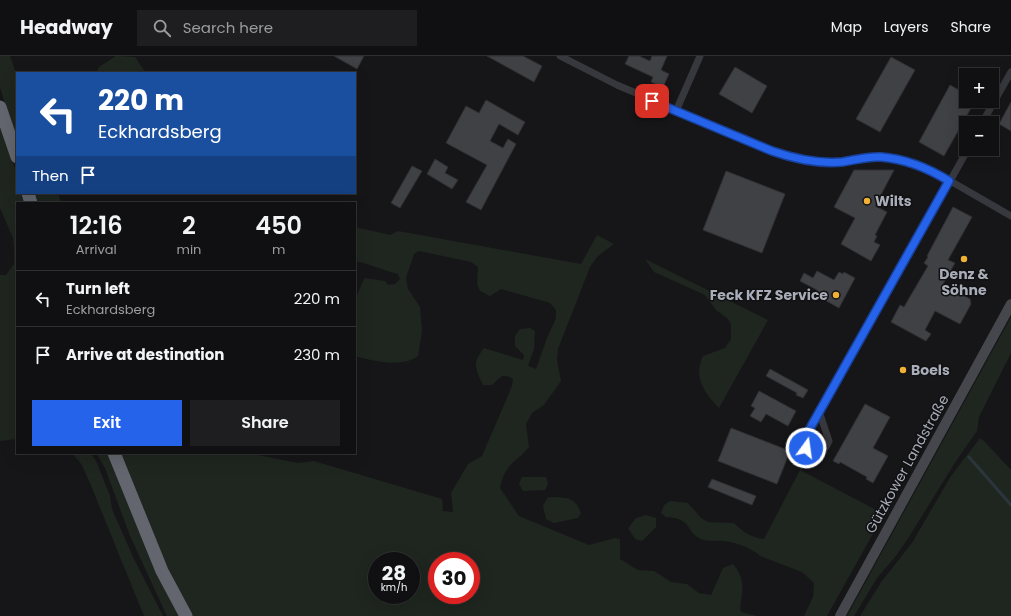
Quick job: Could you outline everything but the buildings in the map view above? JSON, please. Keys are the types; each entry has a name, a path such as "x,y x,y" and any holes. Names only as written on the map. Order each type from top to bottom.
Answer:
{"highway":[{"path":"0,107 16,154"},
{"path":"114,454 162,571 186,616"}],"main road":[{"name":"Gützkower Landstraße","path":"840,616 1011,304"}],"street":[{"path":"560,56 617,85 772,151 790,157 823,162 881,157 901,160 933,171 1011,216"},
{"path":"676,111 700,56"},
{"path":"986,116 1011,72"},
{"path":"820,414 829,441 826,450 820,454 813,453 806,448 804,439 820,414 964,156"}],"shaded area":[{"path":"0,56 10,56 16,73 16,138 0,88"},
{"path":"116,56 135,57 145,72 96,72 99,67"},
{"path":"0,122 16,172 16,194 23,194 26,202 16,202 16,439 0,441 0,275 6,275 14,264 14,252 13,238 0,208"},
{"path":"34,194 58,194 61,202 37,202"},
{"path":"356,227 390,235 398,231 581,264 597,235 614,244 598,256 590,267 558,349 557,360 561,381 544,405 532,413 526,424 529,447 511,464 505,473 500,488 519,516 589,545 615,538 620,539 620,559 638,570 654,571 671,582 687,584 699,593 711,595 723,568 733,564 742,581 741,612 757,616 192,616 164,560 120,454 253,454 298,463 314,461 442,499 443,511 453,512 451,493 468,464 482,456 512,386 513,379 507,376 502,376 492,385 483,385 476,366 480,353 484,348 523,360 524,355 515,346 515,336 520,329 530,328 535,331 534,349 528,366 536,369 556,318 556,310 550,303 501,289 490,296 480,291 477,284 478,267 471,262 419,251 414,254 406,278 408,289 420,307 422,331 418,356 411,360 396,363 370,360 356,356 356,301 360,287 365,278 385,281 388,285 395,284 400,279 398,274 356,261"},
{"path":"645,259 768,320 719,408 709,396 702,384 699,371 700,364 703,356 725,348 731,339 731,324 727,318 716,310 705,295 654,272"},
{"path":"1011,317 1011,353 979,417 977,431 956,461 907,540 877,578 854,616 847,616"},
{"path":"980,438 1011,470 1011,616 860,616 882,581 912,543 951,476"},
{"path":"73,454 92,454 97,463 110,496 112,509 133,557 163,616 144,616 82,465"},
{"path":"97,454 109,454 179,616 167,616 130,536 105,468"},
{"path":"800,470 884,514 827,616 804,616 813,597 814,583 802,572 760,556 752,550 738,544 701,539 696,536 681,520 666,517 661,513 664,505 670,501 688,503 701,518 708,522 734,523 748,534 764,539"},
{"path":"522,477 546,477 548,484 545,490 523,491 519,484"},
{"path":"548,497 572,500 581,513 578,518 554,523 546,519 543,506"},
{"path":"646,515 656,518 656,527 642,541 635,539 628,528 636,518"}],"waterway":[{"path":"969,457 1011,505"}],"place":[{"name":"Wilts","path":"867,201"},
{"name":"Denz & Söhne","path":"964,259"},
{"name":"Feck KFZ Service","path":"836,295"},
{"name":"Boels","path":"903,370"}],"route":[{"path":"652,101 772,151 790,157 823,162 841,162 881,157 901,160 933,171 949,181 820,414 804,439 806,448"}]}
